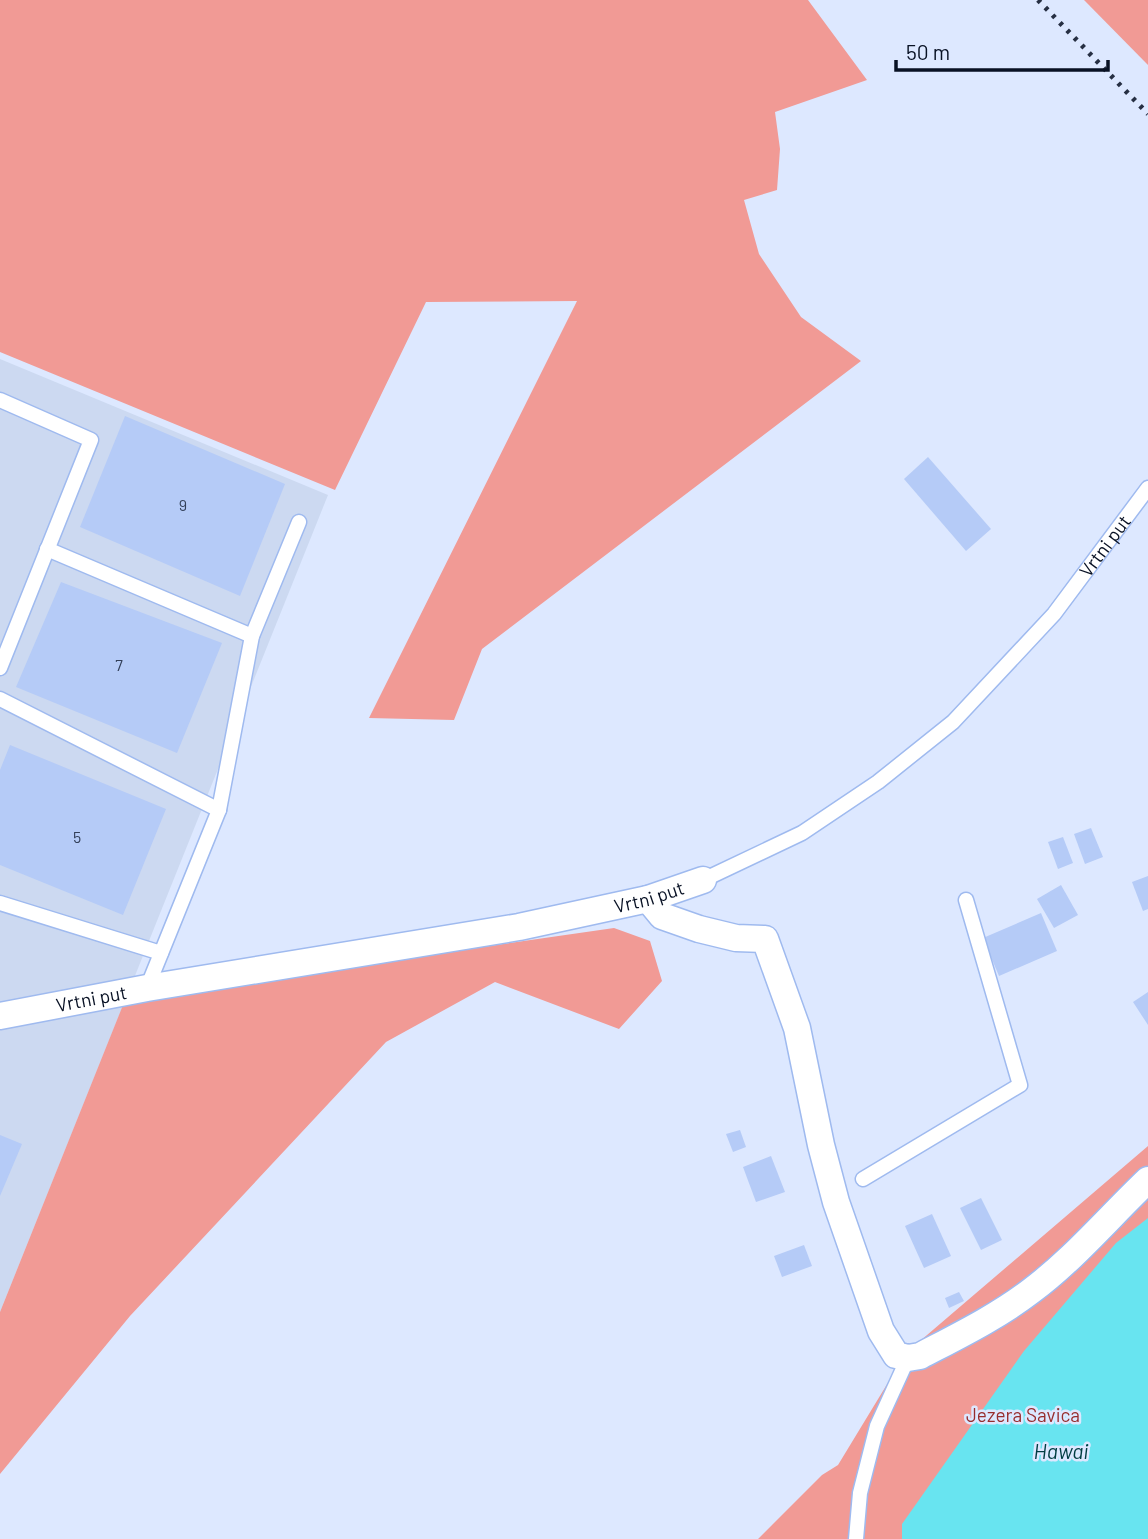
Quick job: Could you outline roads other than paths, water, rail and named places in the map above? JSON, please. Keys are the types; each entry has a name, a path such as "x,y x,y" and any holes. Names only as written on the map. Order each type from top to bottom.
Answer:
{"street":[{"name":"Vrtni put","path":"0,1016 147,988 519,927 648,899 703,880"},
{"path":"648,899 662,916 699,929 736,938 765,939 797,1028 821,1145 844,1227 881,1331 896,1355 908,1358 920,1356 978,1325 1031,1292 1079,1250 1148,1180"}],"lane":[{"path":"0,400 90,440 0,668"},
{"name":"Vrtni put","path":"703,880 802,833 878,782 953,722 1054,614 1148,488"},
{"path":"147,988 219,810 252,636 299,522"},
{"path":"47,549 252,636"},
{"path":"0,699 219,810"},
{"path":"863,1179 1020,1085 965,900"},
{"path":"0,903 161,953"},
{"path":"856,1539 860,1493 877,1426 908,1358"}],"water":[{"name":"Hawai","path":"1148,1218 1148,1539 902,1539 902,1524 1024,1351 1116,1243"}],"railway":[{"path":"1038,0 1148,114"}],"park label":[{"name":"Jezera Savica","path":"1023,1415"}]}
